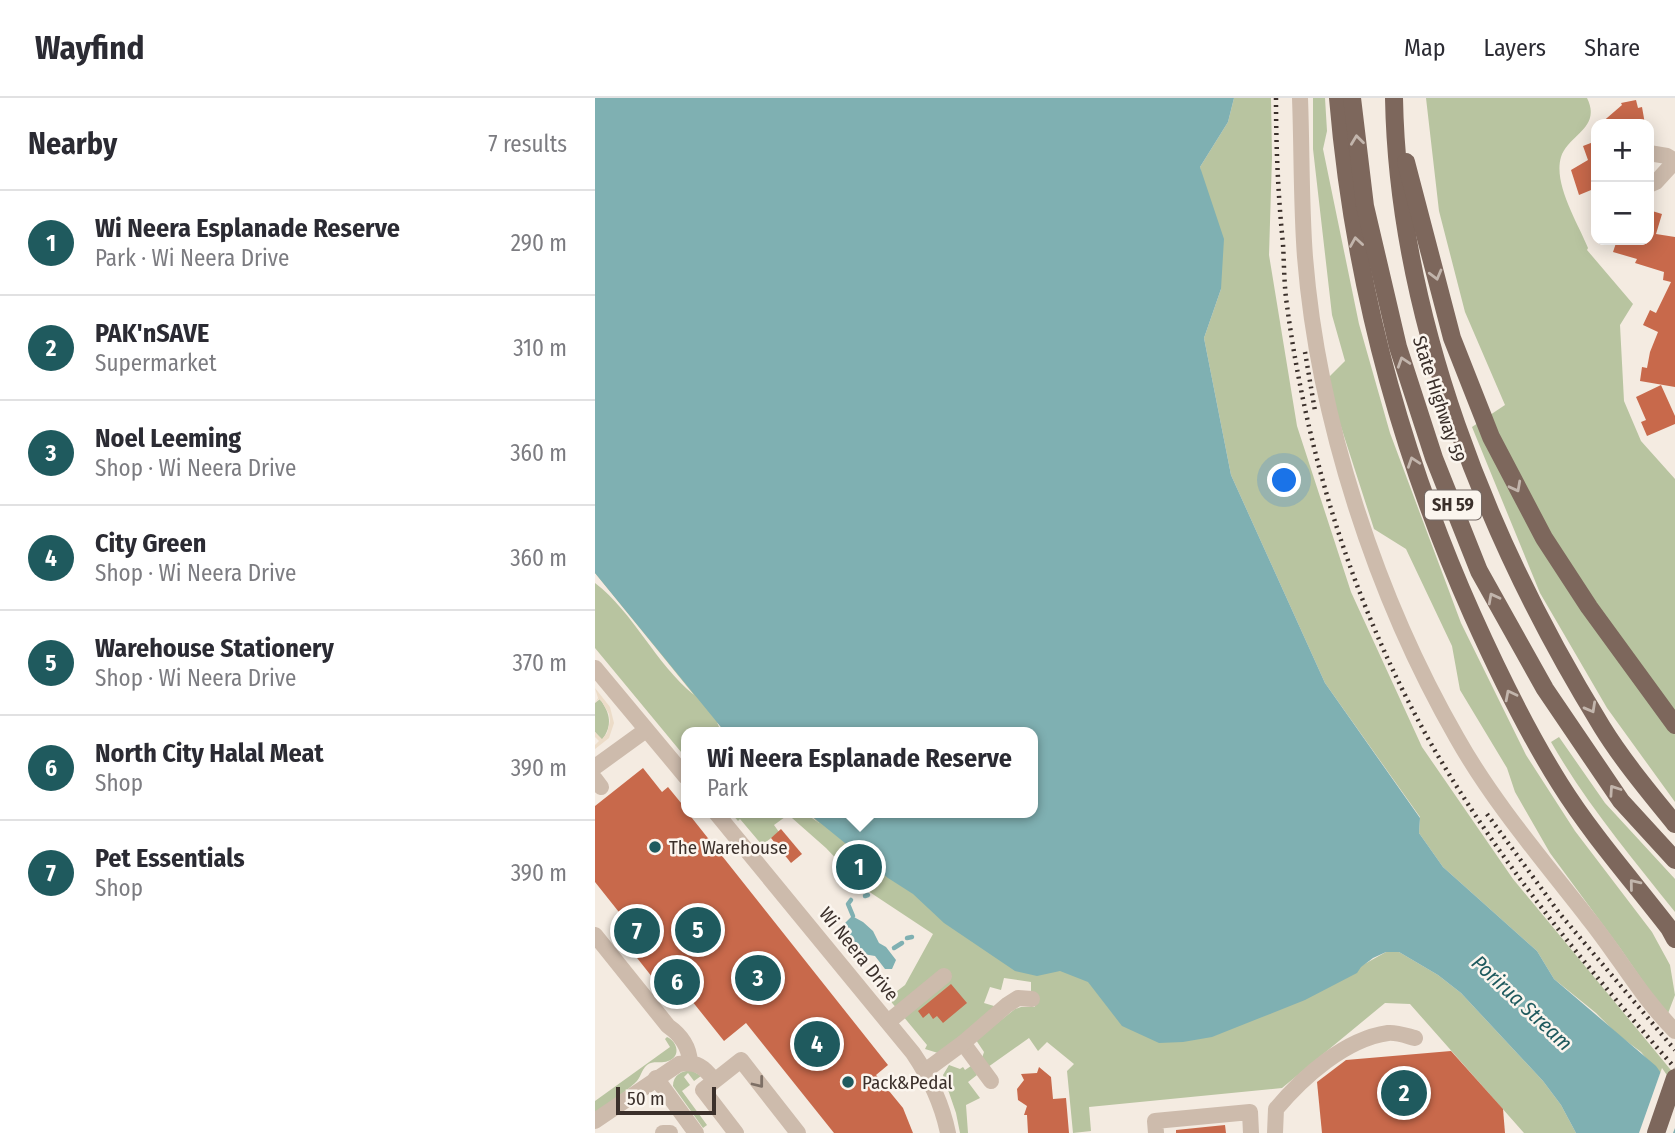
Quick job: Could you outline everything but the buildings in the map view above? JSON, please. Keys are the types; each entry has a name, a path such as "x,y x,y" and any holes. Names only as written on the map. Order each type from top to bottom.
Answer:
{"main road":[{"path":"1338,98 1344,165 1358,254 1404,437 1450,564 1493,661 1559,784 1675,939"},
{"name":"State Highway 59","path":"1352,98 1365,206 1398,347 1434,458 1479,571 1545,689 1621,801 1675,859"},
{"path":"1394,106 1452,338 1491,437 1522,498 1559,561 1675,725"},
{"name":"State Highway 59","path":"1394,106 1399,179 1411,255 1431,345 1460,435 1498,528 1534,604 1602,726 1622,757 1675,824"},
{"path":"1656,1133 1675,1078"}],"street":[{"path":"1300,98 1305,256 1319,358 1325,393 1345,468 1380,578 1432,693 1458,741 1562,887 1589,918 1642,992 1675,1031"},
{"path":"1654,154 1667,156 1675,161 1654,183"},
{"path":"595,668 681,771"},
{"path":"595,767 646,730"},
{"name":"Wi Neera Drive","path":"720,818 925,1071 944,1111 948,1133"},
{"path":"595,935 668,1026 677,1032 686,1044 690,1062"},
{"path":"888,1022 944,976"},
{"path":"925,1071 963,1044 1007,1005 1018,998 1032,999"},
{"path":"1276,1133 1276,1108 1297,1086 1346,1046 1391,1033 1415,1038"},
{"path":"963,1044 991,1081"},
{"path":"736,1133 703,1090 741,1060 798,1133"},
{"path":"595,1121 679,1064 690,1062 704,1067 715,1080"},
{"path":"656,1078 696,1133"},
{"path":"1156,1133 1155,1121 1250,1112 1251,1133"},
{"path":"663,1133 670,1133"}],"green space":[{"path":"1234,98 1271,98 1269,255 1297,426 1351,592 1422,747 1513,879 1675,1075 1675,1093 1641,1052 1554,979 1537,951 1443,867 1419,833 1420,817 1325,683 1231,475 1204,338 1221,289 1200,167 1228,122"},
{"path":"1313,98 1325,98 1327,131 1323,149 1359,324 1390,433 1461,623 1526,755 1575,831 1652,932 1670,965 1675,995 1667,1016 1550,853 1515,792 1507,768 1460,690 1452,646 1406,549 1374,529 1334,405 1328,378 1345,361 1332,315 1313,149"},
{"path":"1426,98 1587,98 1590,117 1561,157 1560,179 1587,250 1633,304 1620,325 1624,401 1641,441 1675,479 1675,802 1607,708 1540,593 1472,427 1505,405 1465,312 1439,211"},
{"path":"595,306 1361,966 1386,952 1399,952 1438,975 1461,993 1543,1081 1561,1105 1576,1133 1524,1133 1410,1004 1385,1003 1282,1088 1089,1107 1091,1131 1073,1133 1067,1071 1074,1064 1047,1042 1038,1051 1029,1038 988,1067 982,1058 984,1052 976,1040 1015,1009 1035,1007 1031,982 1004,978 1001,990 990,987 984,1003 994,1006 991,1014 938,1053 925,1049 927,1045 888,998 905,985 933,934 865,889 826,848 792,818 812,818 819,823 814,818 1038,818 1038,727 721,727 717,722 719,727 681,727 681,752 595,648 595,583 609,595 668,668 694,695 595,573"},
{"path":"600,699 609,719 608,729 602,740 595,732 595,703"},
{"path":"1559,737 1605,803 1675,879 1675,912 1579,787 1551,742"},
{"path":"735,818 784,818 774,825 779,832 762,845 740,819 738,821"},
{"path":"667,1037 676,1046 675,1056 668,1061 647,1065 635,1083 595,1113 595,1101 670,1047 665,1039"},
{"path":"949,1065 960,1069 963,1067 965,1070 971,1066 977,1075 968,1082 980,1098 966,1105 968,1133 960,1133 943,1075"},
{"path":"691,1070 701,1076 694,1081 688,1073 684,1077 690,1085 682,1091 707,1125 703,1128 673,1086 679,1074"}],"shaded area":[{"path":"595,688 610,707 614,723 609,738 595,749 599,741 595,732 602,739 607,733 610,721 602,702 599,699 595,703 598,698"}],"water":[{"name":"Porirua Stream","path":"595,98 1234,98 1228,122 1200,167 1224,239 1221,289 1204,338 1231,475 1325,683 1420,818 1419,833 1443,867 1537,951 1554,979 1656,1066 1675,1093 1675,1133 1576,1133 1561,1105 1543,1081 1461,993 1438,975 1399,952 1386,952 1373,958 1357,973 1305,1000 1212,1037 1183,1042 1159,1043 1122,1026 1088,982 1060,971 1037,976 1015,971 944,923 913,894 888,878 814,818 1038,818 1038,727 721,727 595,573"},
{"path":"852,916 873,931 879,943 886,947 896,960 892,969 885,969 875,956 863,954 845,933 845,923"}],"pier":[{"path":"1662,1068 1675,1087 1675,1128 1673,1133 1639,1133"}],"waterway":[{"path":"851,900 848,904 853,916"},
{"path":"907,938 912,937"},
{"path":"894,948 902,943"}],"railway":[{"path":"1276,98 1286,298 1306,415 1338,531 1380,642 1434,749 1516,874 1578,953 1675,1068"},
{"path":"1305,352 1315,411"},
{"path":"1487,814 1560,914 1675,1050"}],"place":[{"name":"The Warehouse","path":"655,847"},
{"name":"Wi Neera Esplanade Reserve","path":"859,867"},
{"name":"Warehouse Stationery","path":"698,930"},
{"name":"Pet Essentials","path":"637,931"},
{"name":"Noel Leeming","path":"758,978"},
{"name":"North City Halal Meat","path":"677,982"},
{"name":"City Green","path":"817,1044"},
{"name":"Pack&Pedal","path":"848,1082"},
{"name":"PAK'nSAVE","path":"1404,1093"}]}
